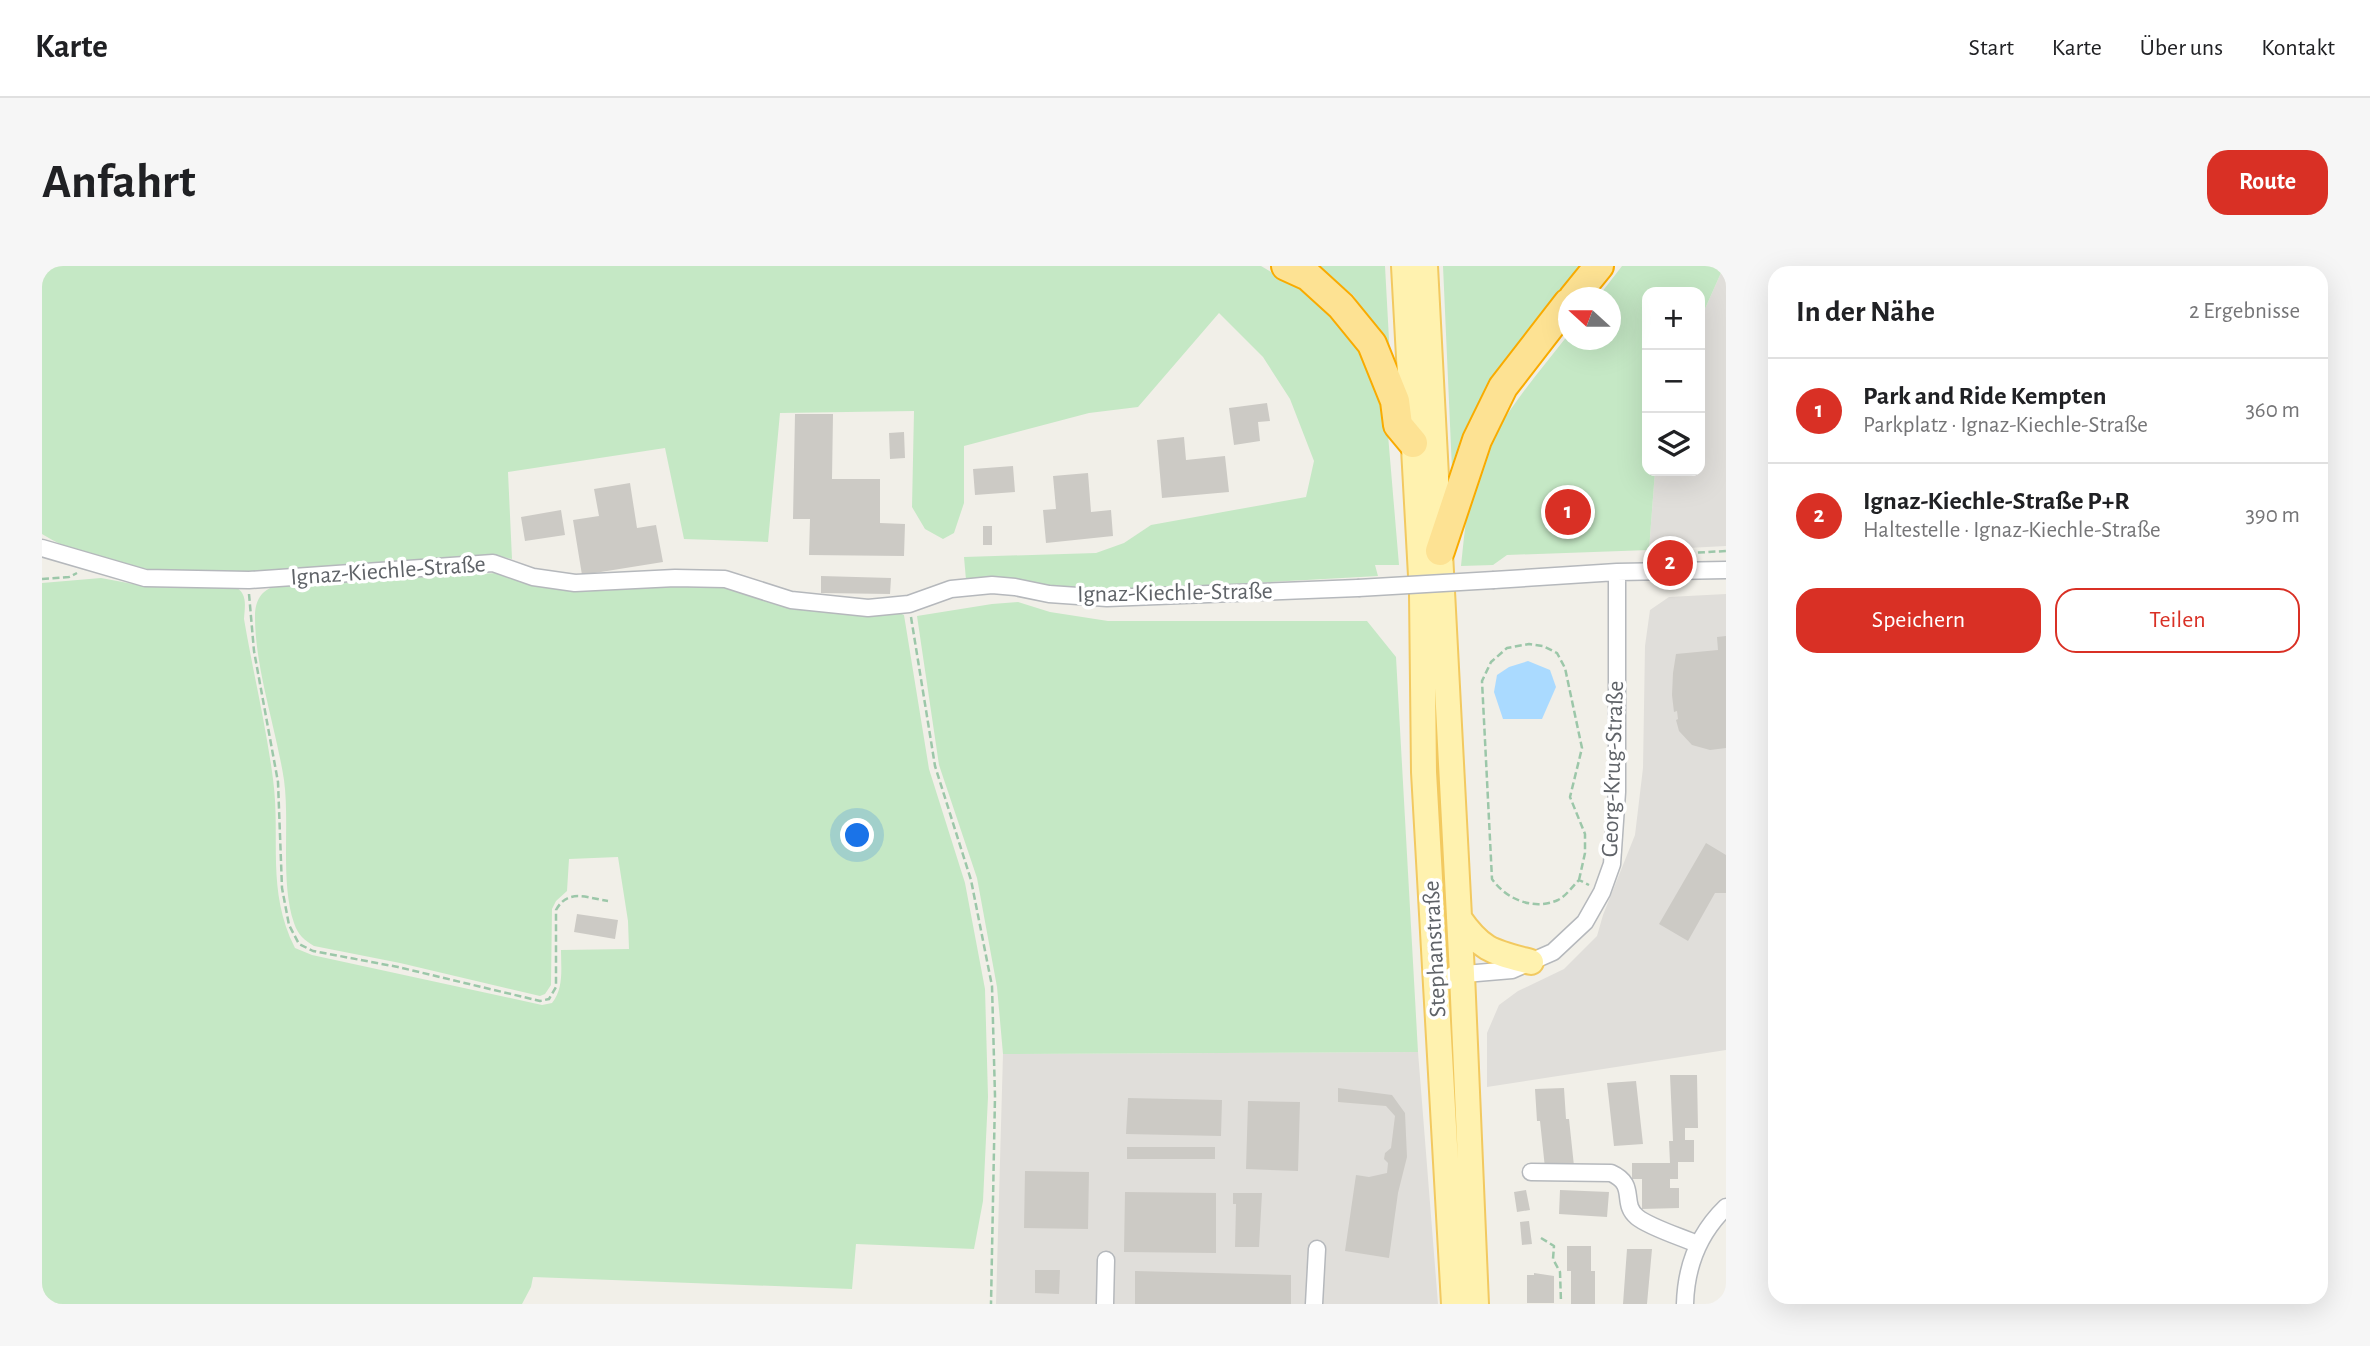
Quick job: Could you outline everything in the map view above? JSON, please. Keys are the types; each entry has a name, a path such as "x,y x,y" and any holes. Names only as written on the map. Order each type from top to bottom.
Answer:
{"highway":[{"path":"1286,266 1307,276 1341,306 1372,344 1395,401 1398,425 1413,443"},
{"path":"1582,287 1599,266"},
{"path":"1440,551 1477,440 1503,387 1558,317"}],"main road":[{"name":"Stephanstraße","path":"1404,266 1422,594 1424,772 1454,1304"},
{"name":"Stephanstraße","path":"1424,266 1462,974 1476,1304"},
{"path":"1459,918 1473,937 1492,952 1531,962"}],"street":[{"name":"Ignaz-Kiechle-Straße","path":"42,548 145,578 249,580 494,563 533,577 575,583 675,578 725,579 791,600 868,608 908,604 951,589 992,585 1049,594 1107,598 1358,588 1617,572"},
{"path":"1617,572 1726,570"},
{"name":"Georg-Krug-Straße","path":"1437,976 1512,970 1553,952 1585,922 1602,892 1612,864 1617,792 1617,572"},
{"path":"1531,1172 1600,1172 1622,1177 1628,1187 1630,1209 1637,1218 1697,1244"},
{"path":"1685,1304 1689,1266 1697,1244 1715,1217 1726,1208"},
{"path":"1314,1304 1317,1249"},
{"path":"1105,1304 1106,1261"}],"path":[{"path":"42,579 69,577 96,564"},
{"path":"249,580 254,651 278,782 282,888 289,925 299,944 313,951 398,967 540,1001 549,999 556,987 556,910 560,904 565,897 571,896 608,901"},
{"path":"908,604 935,766 971,880 992,986 995,1096 991,1304"},
{"path":"1529,644 1544,646 1557,653 1565,668 1582,748 1582,758 1570,797 1585,834 1585,853 1579,880 1561,898 1545,904 1523,902 1501,892 1492,878 1482,681 1491,662 1507,648 1529,644"},
{"path":"1579,880 1602,892"},
{"path":"1541,1238 1554,1246 1553,1259 1560,1272 1561,1302"}],"shaded area":[{"path":"1726,266 1726,546 1649,550 1655,476 1705,476 1705,309"},
{"path":"1726,594 1726,1050 1487,1087 1487,1033 1499,1005 1518,991 1564,969 1597,936 1635,835 1643,768 1645,646 1650,610 1669,597"},
{"path":"1418,1052 1438,1304 996,1304 1003,1054"}],"green space":[{"path":"42,266 1261,266 1301,290 1334,318 1361,355 1387,423 1399,565 1375,565 1378,576 1108,591 966,580 964,557 1096,553 1124,543 1151,525 1306,497 1314,461 1290,399 1263,357 1219,313 1138,407 1089,413 964,446 964,503 954,533 943,539 925,529 912,507 914,411 780,413 768,542 684,539 665,448 508,472 512,559 493,555 215,573 179,572 108,562 74,550 42,534"},
{"path":"1317,266 1385,266 1390,358 1379,334 1353,295"},
{"path":"1443,266 1582,266 1569,287 1558,287 1558,304 1452,470"},
{"path":"1622,266 1724,266 1705,309 1705,287 1642,287 1642,476 1655,476 1649,550 1507,555 1493,565 1461,566 1472,491 1482,460 1503,422 1528,386 1558,348 1558,350 1621,350 1621,287 1606,287"},
{"path":"496,573 533,584 675,583 724,588 790,609 870,614 897,612 904,615 929,769 965,883 985,989 988,1097 983,1201 974,1249 856,1244 852,1289 533,1277 522,1304 42,1304 42,583 101,578 144,586 233,586 238,589 244,600 244,619 273,779 280,906 295,948 312,955 542,1005 552,1003 556,997 561,978 561,950 629,949 628,921 618,857 569,859 567,891 552,909 551,985 545,994 540,996 314,946 297,931 290,907 286,871 284,780 258,657 255,611 263,593 276,586"},
{"path":"1018,602 1050,612 1108,621 1367,621 1396,657 1418,1052 1003,1054 997,987 977,878 939,765 917,616"}],"water":[{"path":"1528,661 1550,670 1556,687 1542,719 1503,719 1494,692 1497,675 1509,667"}],"building":[{"path":"1267,403 1270,421 1258,422 1260,441 1234,445 1229,408"},
{"path":"795,414 833,414 832,479 880,479 880,523 905,524 904,556 809,555 810,519 793,519"},
{"path":"904,432 905,458 890,459 889,433"},
{"path":"1184,437 1186,460 1225,456 1229,492 1162,498 1157,440"},
{"path":"1013,466 1015,492 975,495 973,469"},
{"path":"1088,473 1091,512 1111,510 1113,536 1046,543 1043,510 1056,509 1053,476"},
{"path":"630,483 637,528 656,525 663,562 582,575 573,520 599,516 594,489"},
{"path":"561,510 565,535 525,541 521,517"},
{"path":"983,526 992,526 992,545 983,545"},
{"path":"821,576 891,578 890,594 821,593"},
{"path":"1726,636 1726,748 1710,750 1692,745 1679,731 1672,695 1673,673 1676,654 1718,650 1717,637"},
{"path":"1706,843 1726,855 1726,893 1715,893 1688,941 1659,924"},
{"path":"577,914 618,920 615,939 574,932"},
{"path":"1670,1075 1697,1075 1698,1128 1685,1128 1685,1140 1694,1140 1694,1162 1678,1162 1678,1179 1670,1179 1670,1188 1679,1188 1679,1208 1642,1209 1642,1179 1632,1179 1632,1163 1670,1163 1669,1141 1673,1141"},
{"path":"1636,1081 1643,1144 1614,1146 1607,1083"},
{"path":"1338,1088 1392,1095 1405,1113 1407,1157 1398,1193 1389,1258 1345,1251 1356,1175 1369,1177 1387,1173 1388,1163 1384,1159 1385,1153 1391,1148 1395,1116 1386,1106 1338,1102"},
{"path":"1564,1088 1574,1166 1545,1168 1535,1089"},
{"path":"1128,1098 1222,1100 1221,1136 1126,1134"},
{"path":"1248,1101 1300,1102 1298,1171 1246,1169"},
{"path":"1127,1147 1215,1147 1215,1159 1127,1159"},
{"path":"1025,1171 1089,1172 1088,1229 1024,1228"},
{"path":"1526,1190 1530,1210 1517,1212 1514,1192"},
{"path":"1560,1190 1609,1192 1607,1217 1559,1214"},
{"path":"1125,1192 1216,1193 1216,1253 1124,1252"},
{"path":"1233,1193 1262,1193 1259,1247 1235,1247 1236,1204 1233,1204"},
{"path":"1529,1221 1532,1244 1522,1245 1520,1222"},
{"path":"1567,1246 1591,1246 1591,1271 1595,1271 1595,1304 1571,1304 1571,1271 1567,1271"},
{"path":"1627,1249 1652,1249 1647,1304 1623,1304"},
{"path":"1035,1270 1060,1270 1059,1294 1035,1293"},
{"path":"1135,1271 1291,1275 1291,1304 1135,1304"},
{"path":"1534,1273 1554,1276 1554,1303 1527,1303 1527,1275"}],"place":[{"name":"Park and Ride Kempten","path":"1568,512"},
{"name":"Ignaz-Kiechle-Straße P+R","path":"1670,563"}]}
